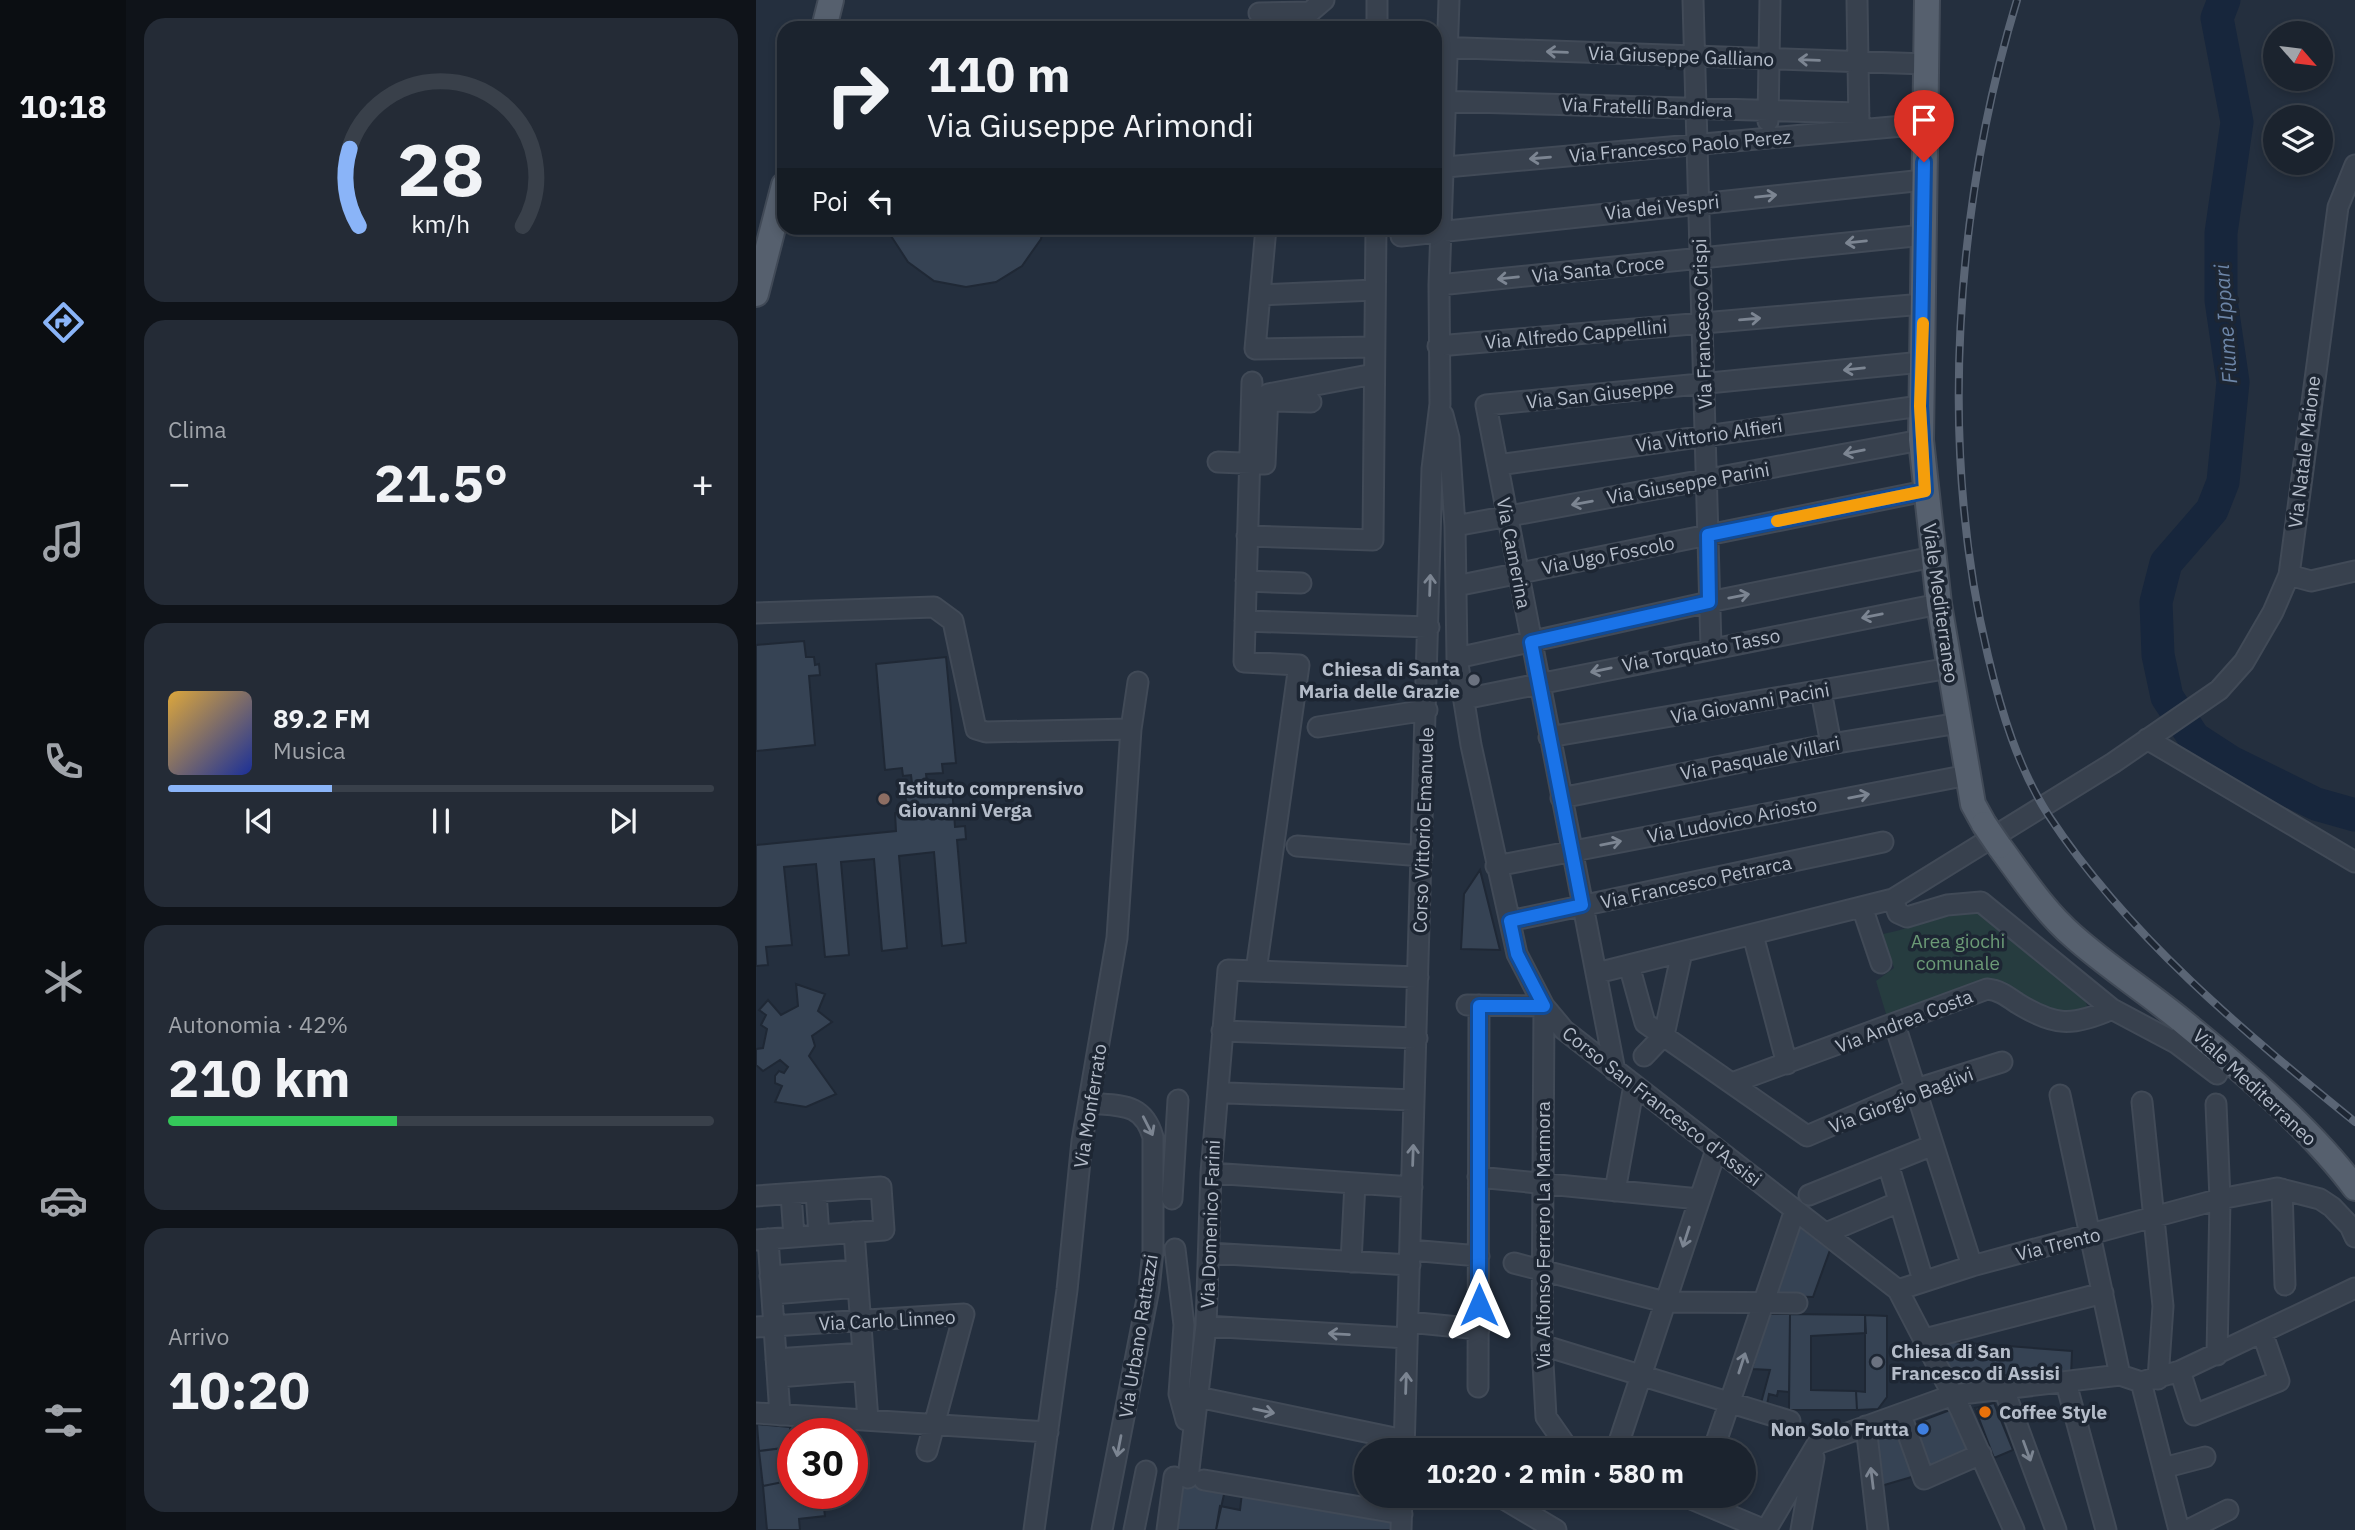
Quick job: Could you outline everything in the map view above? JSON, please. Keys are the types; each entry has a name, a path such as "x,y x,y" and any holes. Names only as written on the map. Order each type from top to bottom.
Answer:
{"main road":[{"path":"826,21 831,0"},
{"name":"Viale Mediterraneo","path":"1927,0 1921,440 1939,604 1973,804 1999,846 2049,912 2182,1034 2333,1159 2355,1188"},
{"path":"756,294 777,212"}],"street":[{"path":"1377,0 1377,21"},
{"name":"Corso Vittorio Emanuele","path":"1442,42 1449,0"},
{"name":"Via Francesco Crispi","path":"1693,0 1711,647"},
{"path":"1767,138 1770,0"},
{"path":"1857,0 1859,122"},
{"path":"1258,14 1315,13"},
{"name":"Via Giuseppe Galliano","path":"1442,48 1926,64"},
{"name":"Via Fratelli Bandiera","path":"1442,101 1768,111 1859,122"},
{"name":"Via Francesco Paolo Perez","path":"1442,168 1767,138 1859,122 1925,124"},
{"name":"Via Natale Maione","path":"2154,734 2219,691 2244,662 2273,612 2289,575 2338,207 2355,165"},
{"name":"Via dei Vespri","path":"1442,229 1924,180"},
{"path":"1265,235 1255,349 1374,347"},
{"path":"1247,537 1373,540 1376,235"},
{"name":"Via dei Vespri","path":"1401,236 1407,235"},
{"name":"Corso Vittorio Emanuele","path":"1404,1438 1432,469 1440,404 1438,346 1441,235"},
{"name":"Via Santa Croce","path":"1439,285 1924,235"},
{"path":"1260,295 1375,290"},
{"name":"Via Alfredo Cappellini","path":"1438,346 1923,304"},
{"name":"Via San Giuseppe","path":"1486,405 1922,362"},
{"path":"1218,462 1265,464 1268,394 1374,374"},
{"path":"1252,382 1244,662 1298,665 1256,971 1418,977"},
{"path":"1268,401 1311,402"},
{"name":"Corso San Francesco d'Assisi","path":"1440,404 1449,438 1455,526 1457,658 1496,866 1517,954 1544,1006 1564,1030 1898,1290 1957,1402 2014,1530"},
{"name":"Via Camerina","path":"1486,405 1615,1071"},
{"name":"Via Vittorio Alfieri","path":"1498,465 1920,406"},
{"name":"Via Giuseppe Parini","path":"1455,526 1921,440"},
{"name":"Via Ugo Foscolo","path":"1456,586 1925,491"},
{"path":"1457,658 1709,602 1933,557"},
{"path":"2289,575 2311,581 2355,571"},
{"path":"1246,581 1301,583"},
{"name":"Via Torquato Tasso","path":"1464,699 1711,647 1939,604"},
{"path":"756,613 934,607 953,621 976,729 986,732 1131,729"},
{"path":"1245,621 1429,627"},
{"name":"Via Giovanni Pacini","path":"1549,737 1950,668"},
{"name":"Via Monferrato","path":"1034,1530 1089,1103 1117,938 1131,729 1138,682"},
{"path":"1821,691 1830,744"},
{"path":"1318,727 1427,710"},
{"name":"Via Pasquale Villari","path":"1561,798 1830,744 1959,723"},
{"path":"1597,973 1893,900 2154,734 2355,862"},
{"name":"Via Ludovico Ariosto","path":"1496,866 1968,775"},
{"name":"Via Francesco Petrarca","path":"1510,921 1883,842"},
{"path":"1297,846 1422,856"},
{"path":"1893,900 1898,913 1907,917 1947,905 1981,902 2112,1009 2182,1034 2217,1073"},
{"path":"1861,906 1881,963"},
{"path":"1753,935 1787,1063"},
{"path":"1644,1056 1664,1035 1682,952"},
{"name":"Via Giorgio Baglivi","path":"1629,965 1645,1023 1807,1136 1916,1090 2002,1062"},
{"name":"Via Domenico Farini","path":"1167,1530 1189,1478 1206,1326 1210,1173 1228,970 1256,971"},
{"name":"Via Andrea Costa","path":"1732,1083 1987,989 1997,990 2040,1017 2052,1020 2087,1020 2112,1009"},
{"path":"1478,1387 1478,1177 1473,1005 1544,1006"},
{"name":"Via Alfonso Ferrero La Marmora","path":"1544,1006 1542,1345 1546,1417 1561,1438"},
{"path":"1895,1025 1972,1266"},
{"path":"1222,1031 1416,1038"},
{"path":"1615,1191 1634,1085"},
{"path":"1228,1093 1415,1100"},
{"path":"2060,1095 2120,1376"},
{"path":"1172,1199 1178,1100"},
{"path":"2142,1102 2163,1306 2149,1380 2163,1468 2179,1530"},
{"name":"Via Urbano Rattazzi","path":"1089,1103 1139,1112 1149,1122 1153,1137 1153,1251 1149,1289 1102,1530"},
{"path":"2216,1104 2220,1199 2217,1354"},
{"path":"1810,1195 1933,1145"},
{"path":"1620,1438 1716,1150"},
{"path":"1888,1164 1923,1280"},
{"path":"1210,1173 1412,1187"},
{"path":"1478,1177 1699,1199"},
{"path":"1351,1262 1355,1183"},
{"path":"756,1196 881,1187 884,1230 762,1240 771,1285 765,1326 777,1368 780,1415"},
{"path":"2285,1285 2282,1189 2320,1199 2350,1226 2355,1237"},
{"name":"Via Trento","path":"1898,1290 1972,1266 2220,1199 2282,1189"},
{"path":"816,1192 819,1235"},
{"path":"791,1194 794,1237"},
{"path":"1826,1233 1899,1202"},
{"path":"1717,1438 1795,1210"},
{"path":"854,1232 868,1418"},
{"path":"1175,1249 1184,1325 1179,1394 1186,1420"},
{"path":"1209,1253 1351,1262 1410,1257 1479,1256"},
{"path":"1514,1263 1665,1302 1797,1303"},
{"path":"771,1285 858,1278"},
{"path":"1715,1508 1765,1530 1817,1444 1901,1415 1957,1402 2003,1387 2120,1376 2149,1380 2180,1371 2355,1288"},
{"path":"1925,1339 2103,1293"},
{"name":"Via Carlo Linneo","path":"765,1326 964,1314 927,1451"},
{"path":"1206,1326 1479,1329"},
{"path":"2180,1371 2193,1415 2279,1381 2262,1332"},
{"path":"1542,1345 1790,1421"},
{"path":"777,1368 864,1361"},
{"path":"2066,1383 2106,1530"},
{"path":"2003,1387 2056,1530"},
{"path":"1198,1396 1375,1438"},
{"path":"756,1413 833,1418"},
{"path":"1901,1415 1924,1479 1981,1454"},
{"path":"868,1420 1048,1432"},
{"path":"1866,1426 1878,1530"},
{"path":"1801,1530 1817,1444"},
{"path":"2163,1468 2205,1457"},
{"path":"1134,1530 1146,1471"},
{"path":"1189,1478 1402,1513"},
{"path":"1519,1508 1556,1530"},
{"path":"2188,1530 2228,1510"}],"green space":[{"name":"Area giochi comunale","path":"1979,911 2085,998 2087,1006 2082,1014 2056,1014 1998,982 1887,1017 1876,981 1894,968 1883,934"}],"building":[{"path":"1042,235 1022,266 996,282 966,287 934,281 908,262 891,236"},
{"path":"804,641 806,657 814,657 815,665 819,664 820,675 809,676 815,745 756,751 756,645"},
{"path":"946,657 956,763 942,764 943,773 926,774 928,790 913,791 911,775 903,776 902,768 885,770 876,664"},
{"path":"952,787 955,827 965,826 966,839 957,840 966,943 942,946 934,852 899,856 907,948 882,951 874,859 841,862 849,955 825,957 816,864 784,867 792,945 766,947 768,965 756,966 756,845 896,831 895,813 907,811 905,792"},
{"path":"1480,870 1500,950 1461,949 1464,894"},
{"path":"796,984 825,994 818,1011 832,1022 812,1036 815,1046 809,1056 836,1094 806,1107 775,1102 782,1086 775,1083 775,1076 779,1071 784,1073 788,1067 780,1060 763,1071 756,1065 756,1049 763,1048 767,1029 761,1025 766,1015 759,1010 768,1000 781,1015 798,1006"},
{"path":"1797,1224 1830,1250 1813,1297 1774,1296"},
{"path":"1768,1314 1790,1314 1789,1392 1778,1391 1777,1396 1769,1394 1767,1405 1761,1403 1770,1370 1752,1369"},
{"path":"1790,1314 1865,1315 1866,1333 1811,1336 1811,1390 1856,1391 1857,1410 1789,1410"},
{"name":"Chiesa di San Francesco di Assisi","path":"1865,1315 1887,1316 1887,1397 1878,1409 1857,1410 1856,1391 1865,1392"},
{"path":"1941,1341 2072,1351 2071,1377 1950,1374"},
{"path":"1994,1403 2013,1450 1994,1458 1975,1408"},
{"path":"1950,1410 1971,1454 1932,1474 1913,1424"},
{"path":"757,1424 777,1426 777,1449 759,1451"},
{"path":"1900,1429 1915,1476 1881,1486 1876,1437"},
{"path":"777,1449 777,1483 763,1486 759,1451"},
{"path":"1177,1482 1225,1490 1216,1530 1169,1530"},
{"path":"777,1483 777,1509 824,1509 825,1516 799,1519 800,1530 767,1530 763,1486"},
{"path":"1242,1493 1391,1519 1391,1530 1216,1530 1220,1506 1240,1510"}],"waterway":[{"name":"Fiume Ippari","path":"2224,0 2217,18 2237,122 2221,233 2221,300 2233,382 2223,482 2212,510 2166,563 2156,602 2158,655 2167,697 2194,738 2231,762 2316,804 2355,815"}],"railway":[{"path":"2017,0 1996,78 1979,160 1967,243 1960,326 1959,411 1963,494 1972,576 1988,656 2005,718 2038,798 2080,860 2115,902 2151,942 2230,1017 2355,1122"}],"slow traffic":[{"path":"1777,521 1925,491 1920,406 1923,323"}],"place":[{"name":"Chiesa di Santa Maria delle Grazie","path":"1474,680"},
{"name":"Istituto comprensivo Giovanni Verga","path":"884,799"},
{"name":"Chiesa di San Francesco di Assisi","path":"1877,1362"},
{"name":"Coffee Style","path":"1985,1412"},
{"name":"Non Solo Frutta","path":"1923,1429"}],"route":[{"path":"1479,1305 1479,1006 1544,1006 1517,954 1510,921 1582,905 1531,642 1709,602 1708,535 1925,491 1920,406 1924,162"}]}
